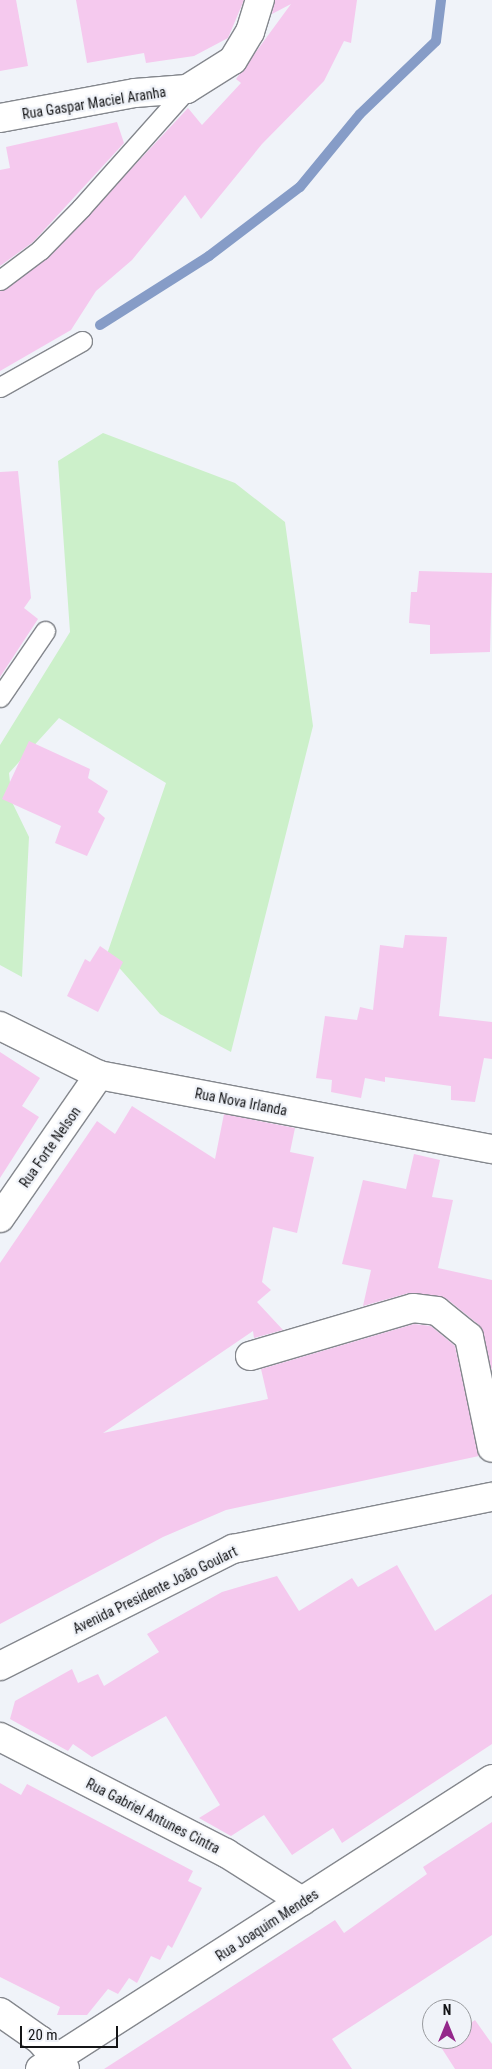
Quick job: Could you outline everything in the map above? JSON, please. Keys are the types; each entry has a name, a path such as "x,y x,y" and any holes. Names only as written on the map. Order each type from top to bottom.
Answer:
{"street":[{"path":"187,89 233,60 250,32 260,0"},
{"name":"Rua Gaspar Maciel Aranha","path":"0,118 135,93 187,89"},
{"name":"Rua Nova Irlanda","path":"0,1026 99,1075 492,1149"},
{"name":"Rua Forte Nelson","path":"0,1218 99,1075"},
{"path":"250,1356 413,1308 437,1311 469,1337 492,1448"},
{"name":"Avenida Presidente João Goulart","path":"0,1666 233,1549 492,1497"},
{"name":"Rua Gabriel Antunes Cintra","path":"0,1737 226,1853 302,1901"},
{"name":"Rua Joaquim Mendes","path":"54,2065 302,1901 492,1780"},
{"path":"0,2012 23,2026 54,2065"}],"lane":[{"path":"0,280 40,250 81,208 187,89"},
{"path":"0,387 82,341"},
{"path":"0,697 46,631"}],"green space":[{"path":"103,433 235,483 285,522 313,726 231,1052 160,1014 107,954 166,783 59,718 9,773 12,802 29,837 22,977 0,965 0,745 70,632 58,461"}],"building":[{"path":"0,0 16,0 28,66 0,71"},
{"path":"76,0 244,0 228,38 194,56 146,63 144,53 87,63"},
{"path":"275,0 357,0 351,43 344,41 324,81 262,144 201,219 185,195 132,260 96,291 71,330 0,371 0,291 48,258 188,108 202,125 241,83 236,79 291,4 272,14"},
{"path":"117,122 124,143 33,242 0,266 0,170 10,168 6,147"},
{"path":"18,471 31,598 24,608 38,619 0,677 0,472"},
{"path":"419,571 492,573 490,652 430,654 430,625 409,623 411,592 417,592"},
{"path":"29,741 90,769 88,778 108,791 98,812 105,818 87,856 55,843 61,826 2,799"},
{"path":"405,935 447,937 439,1016 492,1022 492,1059 484,1058 475,1102 451,1100 451,1086 385,1077 385,1082 365,1078 361,1098 331,1092 332,1080 316,1078 325,1016 357,1020 360,1007 373,1010 380,945 403,948"},
{"path":"100,946 123,962 98,1012 67,996 85,959 90,962"},
{"path":"0,1052 40,1078 22,1106 39,1117 0,1178"},
{"path":"132,1106 215,1159 224,1114 295,1128 290,1152 314,1157 297,1233 273,1227 262,1282 271,1290 257,1302 283,1330 254,1338 253,1331 103,1433 268,1399 261,1369 414,1324 431,1326 455,1346 479,1456 226,1510 163,1537 0,1624 0,1263 97,1121 115,1134"},
{"path":"414,1154 440,1160 432,1197 453,1200 438,1268 492,1280 492,1371 479,1325 447,1299 409,1293 363,1306 371,1270 342,1264 363,1180 406,1189"},
{"path":"397,1565 435,1631 492,1594 492,1744 342,1843 333,1828 292,1855 264,1815 231,1836 199,1818 220,1805 166,1716 92,1757 73,1744 68,1751 10,1719 15,1701 72,1669 78,1683 98,1674 104,1686 159,1652 147,1634 222,1592 277,1576 299,1611 352,1578 358,1587"},
{"path":"0,1783 21,1795 27,1784 193,1871 188,1881 202,1888 172,1948 168,1945 160,1960 151,1956 137,1983 129,1978 118,1994 108,1989 87,2015 57,2015 60,2007 0,1977"},
{"path":"492,1822 492,1935 332,2039 352,2069 104,2069 335,1920 344,1933 427,1874 423,1867"},
{"path":"475,2020 492,2044 492,2069 455,2069 442,2049 472,2049 472,2022"}],"waterway":[{"path":"100,325 209,256 300,187 360,114 436,41 441,0"}]}
